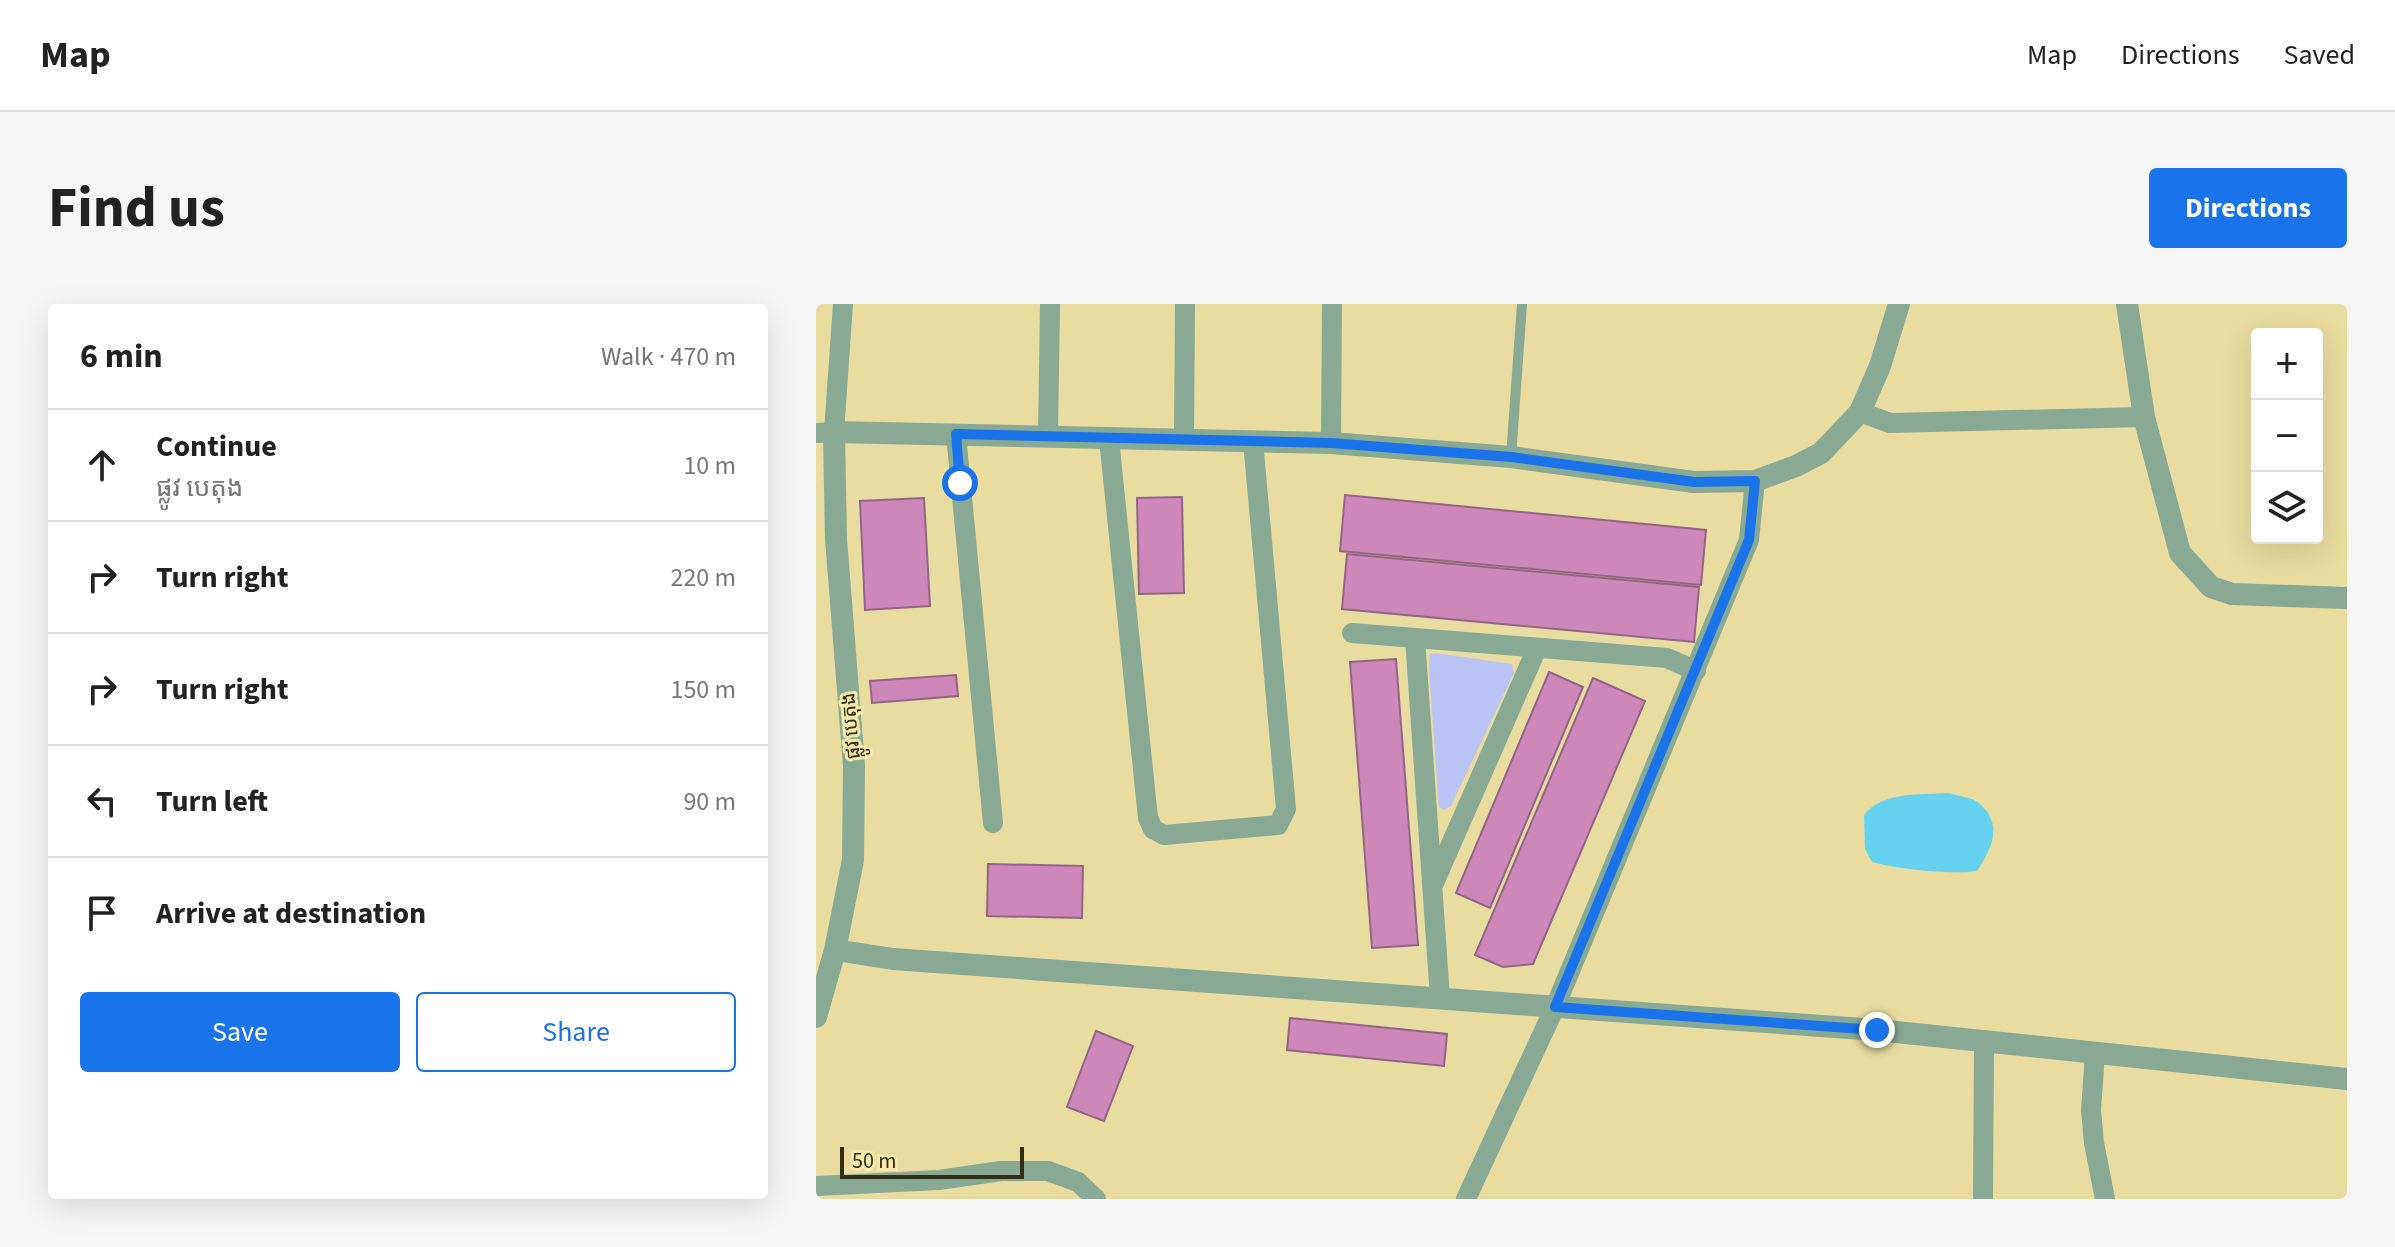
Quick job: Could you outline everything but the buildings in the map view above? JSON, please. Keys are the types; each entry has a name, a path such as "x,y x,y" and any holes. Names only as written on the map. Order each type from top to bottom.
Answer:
{"street":[{"path":"843,304 825,432 1331,443 1511,457 1694,482 1755,481 1821,453 1860,412 1880,366 1899,304"},
{"path":"1048,435 1050,304"},
{"path":"1184,440 1185,304"},
{"path":"1331,443 1332,304"},
{"path":"2127,304 2144,417 2180,553 2211,587 2232,594 2347,598"},
{"path":"1860,412 1890,423 2144,417"},
{"name":"ផ្លូវ បេតុង","path":"817,1012 835,950 853,860 854,766 825,432"},
{"path":"956,434 993,823"},
{"path":"1109,439 1148,818 1153,829 1164,835 1278,825 1286,809 1253,441"},
{"path":"1466,1199 1555,1007 1749,540 1755,481"},
{"path":"1352,633 1667,658 1696,671"},
{"path":"1415,638 1440,998"},
{"path":"1432,887 1537,648"},
{"path":"835,950 893,959 1877,1030 2347,1079"},
{"path":"1983,1199 1984,1041"},
{"path":"2095,1054 2093,1132 2105,1199"},
{"path":"816,1186 939,1180 1001,1171 1048,1171 1078,1182 1096,1199"}],"lane":[{"path":"1511,457 1522,304"}],"shaded area":[{"path":"1430,654 1512,664 1514,673 1451,806 1444,810 1439,807 1429,669"},
{"path":"1949,793 1976,801 1987,811 1991,820 1991,845 1977,871 1924,871 1872,862 1865,849 1864,815 1872,807 1902,796"}],"route":[{"path":"960,483 956,434 1331,443 1511,457 1694,482 1755,481 1749,540 1555,1007 1877,1030"}]}
